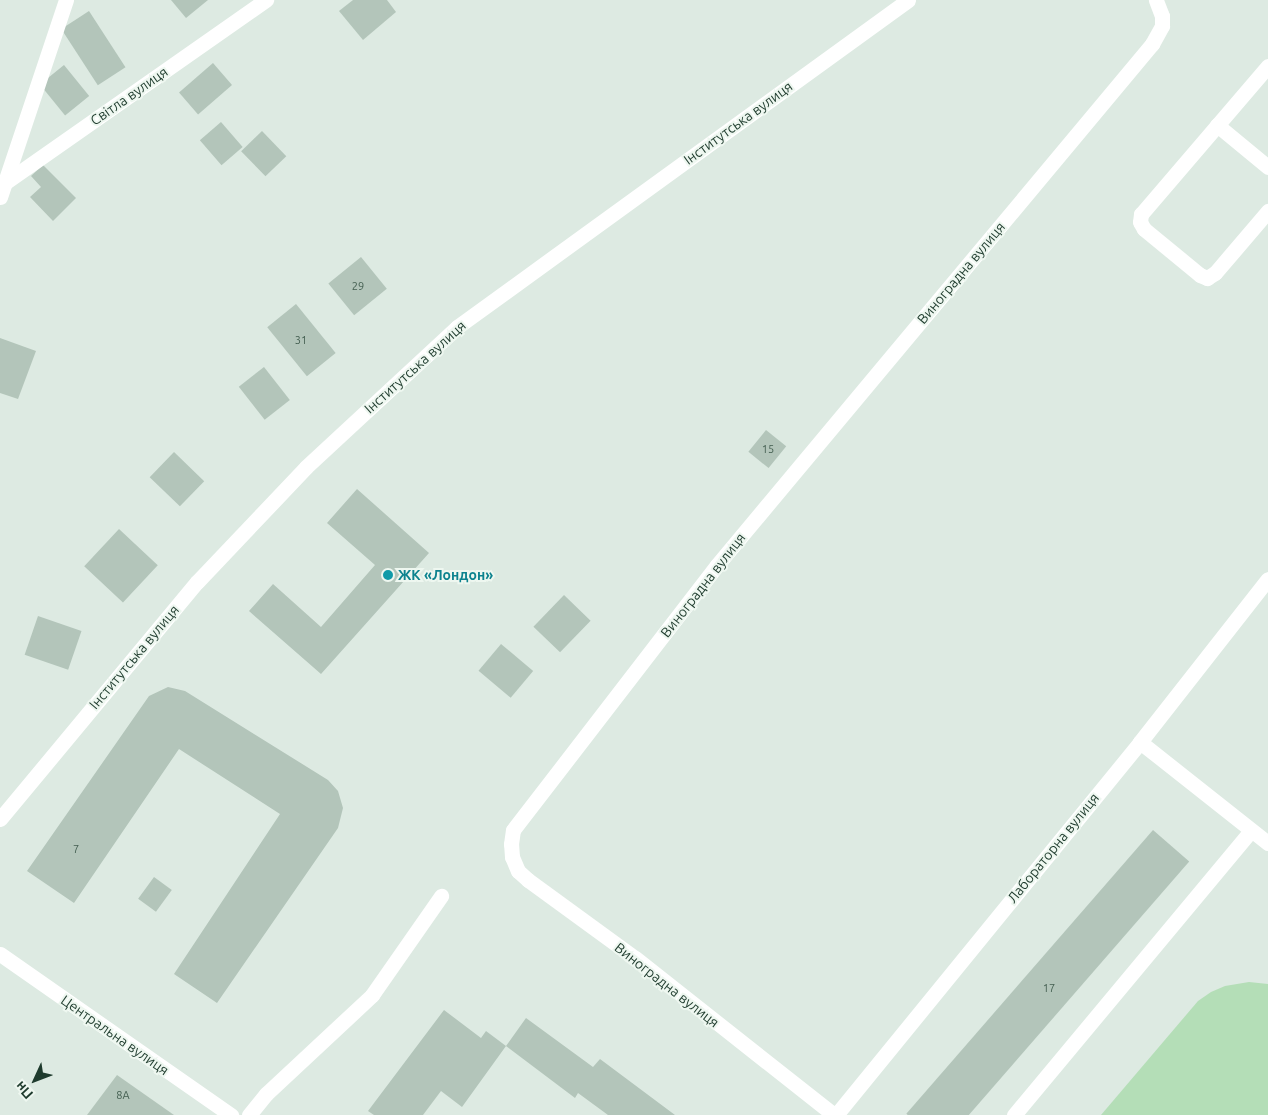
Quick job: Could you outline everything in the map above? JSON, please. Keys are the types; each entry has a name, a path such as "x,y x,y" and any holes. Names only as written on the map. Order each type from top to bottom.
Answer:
{"street":[{"path":"0,197 66,0"},
{"name":"Світла вулиця","path":"3,184 266,0"},
{"name":"Інститутська вулиця","path":"0,819 197,582 306,467 457,327 908,0"},
{"name":"Виноградна вулиця","path":"835,1115 634,958 528,880 518,871 512,857 513,830 717,565 1152,44 1162,26 1162,16 1156,0"},
{"path":"1268,66 1141,214 1140,222 1144,229 1200,275 1207,278 1215,273 1268,211"},
{"path":"1217,125 1268,167"},
{"name":"Лабораторна вулиця","path":"835,1115 1140,742 1268,579"},
{"path":"1140,742 1268,843"},
{"path":"1014,1115 1251,831"},
{"path":"249,1115 266,1094 372,995 441,896"},
{"name":"Центральна вулиця","path":"0,954 231,1115"}],"green space":[{"path":"1249,982 1268,984 1268,1115 1101,1115 1198,1001 1211,992 1225,986"}],"building":[{"path":"171,0 208,0 186,18"},
{"path":"353,0 387,0 396,12 363,40 339,11"},
{"path":"89,11 125,67 98,85 61,29"},
{"path":"213,63 232,85 198,114 179,93"},
{"path":"64,65 89,96 65,116 40,85"},
{"path":"221,122 243,147 222,165 200,140"},
{"path":"262,131 286,156 265,176 241,151"},
{"path":"43,165 76,198 53,221 30,197 41,187 31,176"},
{"path":"361,257 387,289 354,315 328,283"},
{"path":"296,304 336,353 307,376 267,327"},
{"path":"0,338 36,351 18,399 0,393"},
{"path":"264,367 290,400 265,420 239,387"},
{"path":"766,430 786,446 769,468 748,452"},
{"path":"174,452 204,481 180,506 150,477"},
{"name":"ЖК «Лондон»","path":"357,489 429,553 321,674 249,611 273,584 321,627 375,565 327,523"},
{"path":"119,529 158,565 123,602 84,566"},
{"path":"564,595 591,621 560,652 533,627"},
{"path":"38,616 81,631 68,670 25,655"},
{"path":"501,644 533,671 511,698 479,671"},
{"path":"168,687 185,691 328,780 338,791 343,808 338,828 217,1003 174,974 280,814 179,749 74,903 27,871 149,696"},
{"path":"1153,830 1189,861 969,1115 906,1114"},
{"path":"154,877 172,890 156,912 138,899"},
{"path":"444,1010 481,1038 486,1031 506,1046 462,1107 441,1091 423,1115 374,1115 368,1111"},
{"path":"526,1018 593,1067 600,1059 675,1115 608,1115 578,1093 575,1098 506,1046"},
{"path":"117,1075 174,1115 87,1115"}],"place":[{"name":"ЖК «Лондон»","path":"388,575"}]}
